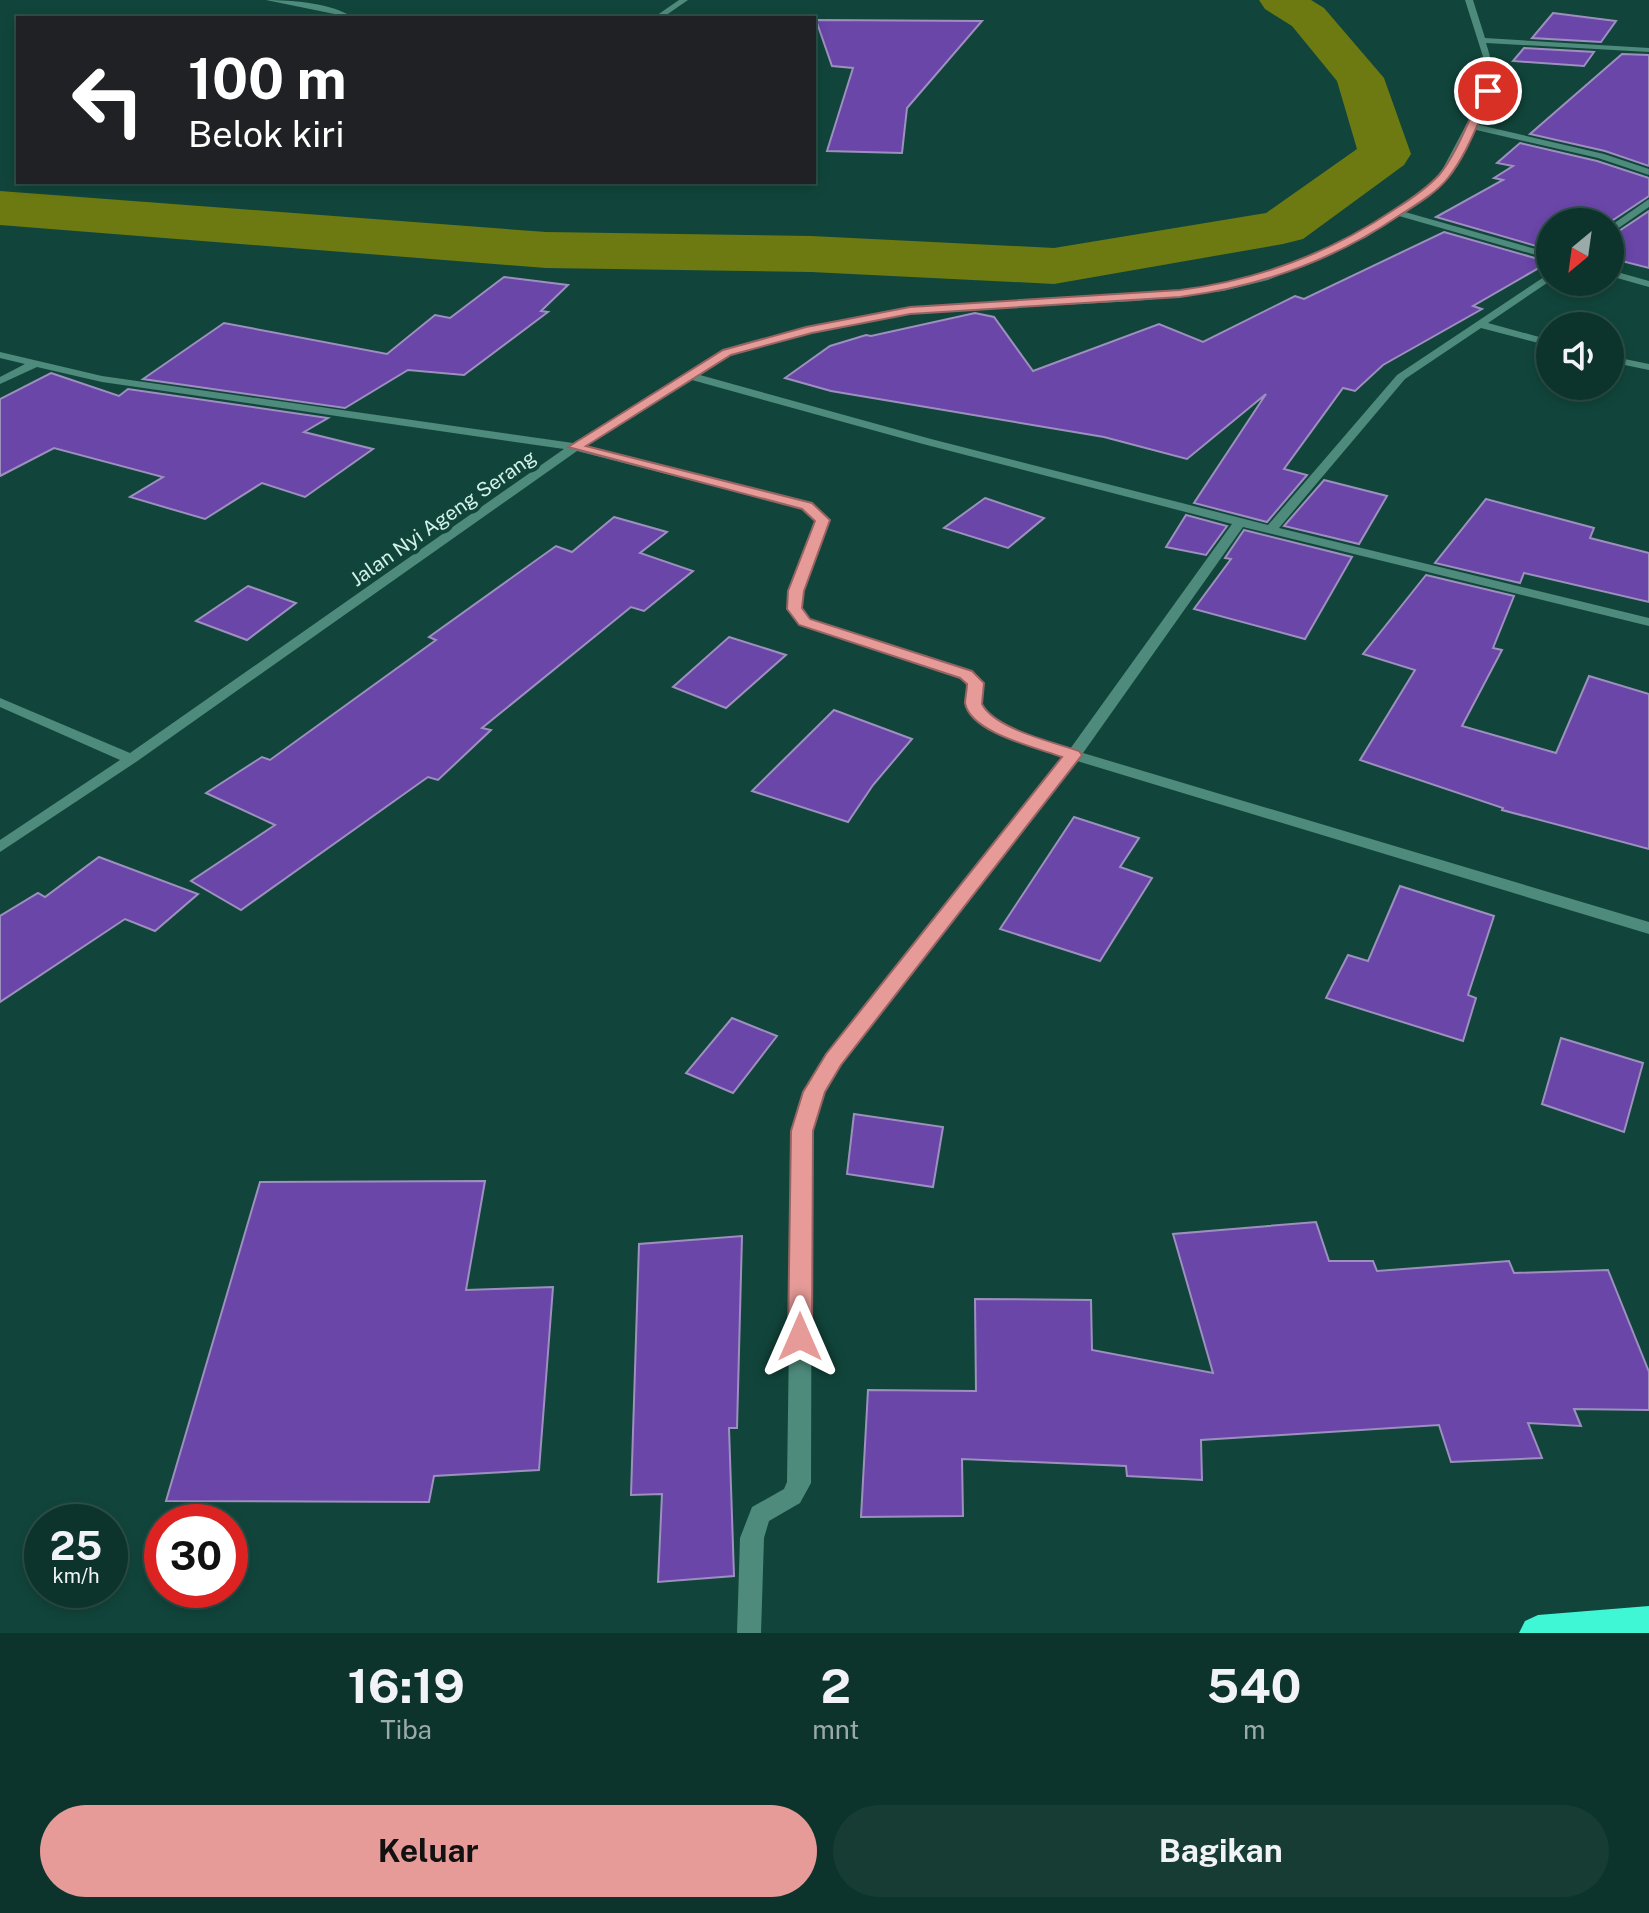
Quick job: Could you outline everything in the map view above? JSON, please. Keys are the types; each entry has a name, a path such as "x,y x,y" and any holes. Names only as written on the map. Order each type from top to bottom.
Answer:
{"highway":[{"path":"1538,1633 1649,1623"}],"street":[{"path":"270,0 346,16"},
{"path":"660,16 684,0"},
{"name":"Jalan Nyi Ageng Serang","path":"0,847 131,759 575,447 727,353 756,343 883,315 951,307 1136,298 1223,288 1264,278 1362,236 1399,213 1444,175 1488,91 1490,66 1469,0"},
{"path":"1481,40 1649,50"},
{"path":"1471,126 1601,156 1649,172"},
{"path":"1624,221 1649,202"},
{"path":"1399,213 1536,252"},
{"path":"1624,277 1649,284"},
{"path":"1270,531 1401,377 1536,286"},
{"path":"1482,325 1536,339"},
{"path":"0,355 102,379 575,447 807,506 822,520 796,591 795,609 805,622 966,674 975,683 974,704 978,713 988,722 1073,755 1649,928"},
{"path":"1624,362 1649,367"},
{"path":"0,381 35,364"},
{"path":"688,375 912,439 1239,524 1649,622"},
{"path":"749,1633 752,1538 760,1514 792,1496 799,1483 802,1131 814,1092 834,1059 1073,755 1239,524"},
{"path":"0,702 131,759"}],"building":[{"path":"1553,13 1616,21 1601,42 1532,38"},
{"path":"816,20 982,21 907,108 902,153 827,151 853,68 832,66"},
{"path":"1524,48 1594,52 1584,66 1513,61"},
{"path":"1622,54 1649,55 1649,166 1605,151 1530,134"},
{"path":"1520,143 1597,161 1649,178 1649,196 1624,213 1624,208 1536,208 1536,246 1436,217 1503,180 1494,178 1513,166 1497,163"},
{"path":"1649,211 1649,268 1624,262 1624,228"},
{"path":"1444,232 1536,258 1536,270 1473,306 1482,309 1383,365 1355,391 1343,388 1284,469 1307,475 1267,522 1194,503 1266,394 1187,459 1104,437 831,391 785,378 830,346 866,335 975,313 994,317 1033,371 1159,324 1203,342 1295,296 1304,299"},
{"path":"504,277 568,285 541,311 548,312 464,375 408,370 345,408 143,379 224,323 387,354 435,315 450,318"},
{"path":"51,373 119,396 128,389 328,418 304,432 373,449 305,497 262,483 205,519 130,497 163,477 54,448 0,476 0,399"},
{"path":"1324,480 1387,496 1359,544 1284,526"},
{"path":"985,498 1044,518 1008,548 944,528"},
{"path":"1486,499 1594,528 1590,538 1649,553 1649,602 1524,573 1520,583 1435,563"},
{"path":"1186,515 1227,526 1206,555 1166,547"},
{"path":"614,517 667,532 640,553 693,571 644,611 631,607 482,728 491,730 438,780 428,777 241,910 191,881 275,825 206,793 262,757 270,760 436,640 429,637 556,546 572,552"},
{"path":"1244,530 1352,557 1305,639 1194,609 1231,559 1225,558"},
{"path":"1426,575 1514,596 1493,648 1502,650 1462,726 1556,753 1589,676 1649,694 1649,849 1502,810 1360,760 1415,670 1363,654"},
{"path":"248,586 296,603 247,640 196,621"},
{"path":"729,637 786,655 726,708 673,687"},
{"path":"834,710 912,739 873,785 848,822 752,791"},
{"path":"1074,817 1139,838 1120,867 1152,878 1100,961 1000,929"},
{"path":"99,857 198,894 155,931 125,919 0,1002 0,916 38,893 45,897"},
{"path":"1400,886 1494,916 1468,995 1476,998 1463,1041 1326,998 1348,955 1368,961"},
{"path":"732,1018 777,1036 733,1093 686,1073"},
{"path":"1561,1038 1643,1063 1624,1132 1542,1104"},
{"path":"854,1114 943,1127 933,1187 847,1174"},
{"path":"485,1181 466,1290 553,1287 539,1470 434,1476 429,1502 166,1501 260,1182"},
{"path":"1316,1222 1329,1261 1373,1261 1377,1271 1509,1261 1514,1273 1608,1270 1649,1372 1649,1410 1574,1409 1581,1426 1528,1423 1542,1458 1451,1462 1439,1425 1201,1440 1202,1480 1127,1476 1126,1466 962,1459 963,1516 861,1517 868,1390 976,1391 975,1299 1091,1300 1092,1350 1213,1373 1173,1234"},
{"path":"742,1236 737,1428 729,1428 734,1576 658,1582 662,1494 631,1495 639,1244"}],"waterway":[{"path":"0,208 546,250 811,254 1054,266 1283,227 1385,154 1360,78 1308,17 1280,0"}],"route":[{"path":"800,1337 802,1131 814,1092 834,1059 1073,755 988,722 978,713 974,704 977,693 975,683 966,674 805,622 795,609 796,591 822,520 807,506 575,447 727,353 810,329 910,310 1180,294 1223,288 1290,268 1362,236 1428,192 1455,158 1488,91"}]}
